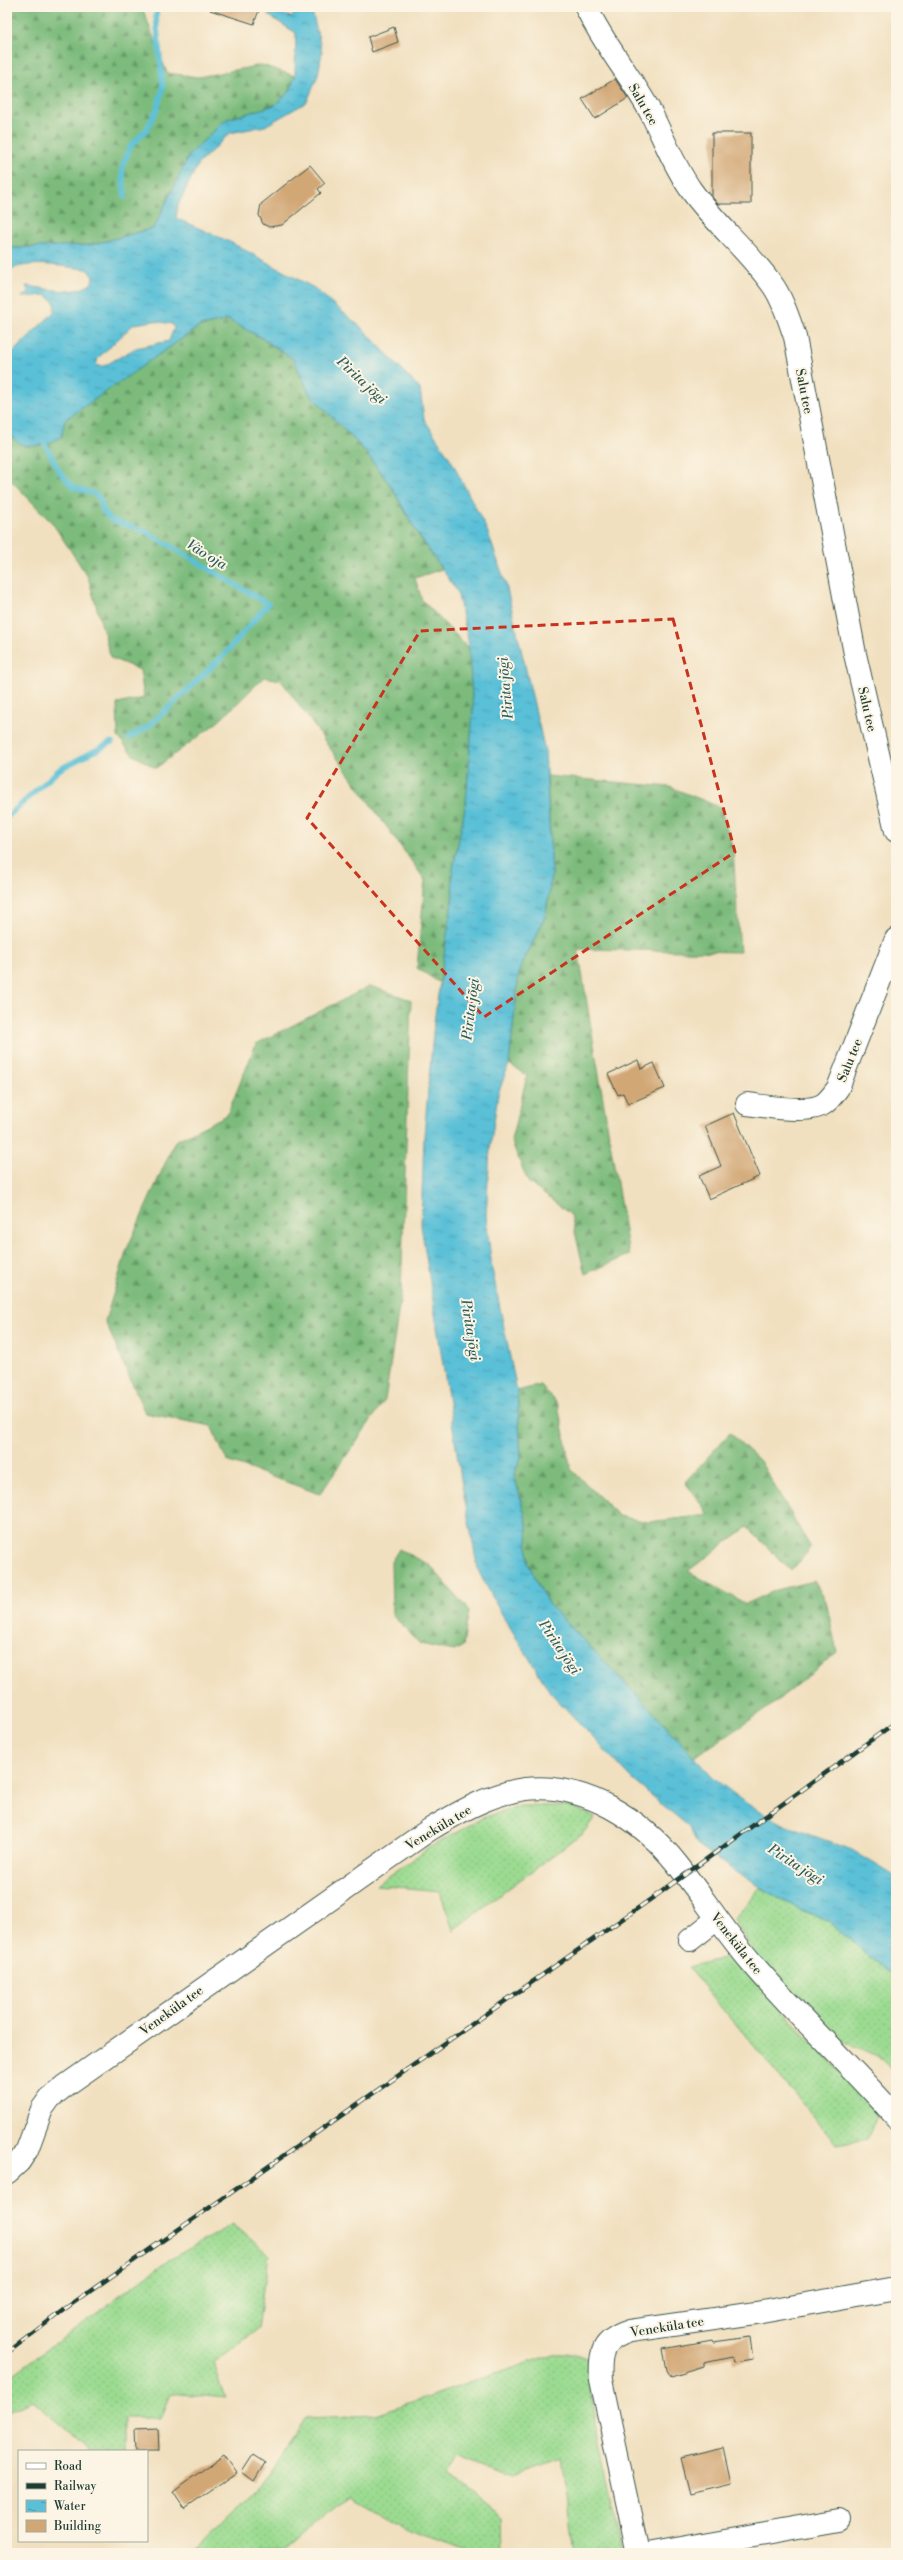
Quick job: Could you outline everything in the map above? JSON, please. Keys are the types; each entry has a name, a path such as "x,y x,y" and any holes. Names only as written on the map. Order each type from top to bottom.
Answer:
{"street":[{"name":"Salu tee","path":"586,7 598,33 650,112 673,161 692,191 759,267 775,288 785,309 795,337 855,654 896,831"},
{"name":"Salu tee","path":"747,1104 788,1109 810,1108 825,1104 838,1088 896,939"},
{"name":"Veneküla tee","path":"7,2172 19,2162 27,2150 42,2109 50,2098 65,2086 429,1830 463,1809 500,1795 526,1789 552,1788 578,1794 608,1806 637,1824 662,1846 717,1919 777,1993 872,2090 896,2117"},
{"path":"690,1940 717,1919"},
{"name":"Veneküla tee","path":"638,2553 601,2380 601,2354 607,2343 616,2335 630,2331 756,2314 896,2288"},
{"path":"652,2553 839,2520"}],"highlighted area":[{"path":"673,619 735,852 484,1017 307,818 420,631"}],"green space":[{"path":"7,7 142,7 167,73 198,77 262,65 295,76 290,91 275,105 225,120 189,155 154,228 91,245 7,248"},
{"path":"228,320 262,338 294,360 309,393 364,450 391,486 416,531 442,569 415,578 422,600 469,649 473,710 466,804 452,874 453,895 440,983 417,968 425,880 281,680 264,677 219,721 156,768 133,755 118,737 117,704 144,698 140,670 111,658 88,577 53,524 7,476 7,426 14,439 61,437 65,420 124,377 200,326"},
{"path":"547,776 670,787 720,807 733,850 740,952 578,949 629,1255 585,1274 571,1215 528,1182 511,1140 527,1076 509,1064 519,971 545,917 552,874"},
{"path":"370,986 411,1000 401,1294 385,1400 320,1494 227,1461 211,1426 145,1413 105,1321 127,1249 175,1141 227,1115 256,1044"},
{"path":"541,1385 558,1405 571,1469 619,1516 648,1522 709,1515 685,1482 730,1433 760,1461 811,1548 791,1571 747,1527 688,1571 746,1604 776,1590 814,1581 826,1601 837,1652 768,1708 693,1758 643,1701 548,1604 528,1563 527,1523 514,1474 521,1458 517,1391"},
{"path":"399,1549 430,1565 469,1611 463,1646 454,1651 420,1644 392,1614 391,1562"},
{"path":"520,1806 570,1806 595,1817 584,1832 453,1930 440,1891 376,1885 427,1849 482,1818"},
{"path":"760,1887 785,1902 829,1922 896,1979 896,2072 882,2058 851,2045 829,2031 753,1952 734,1920"},
{"path":"731,1956 852,2084 877,2115 868,2139 836,2144 688,1967"},
{"path":"233,2224 269,2255 258,2328 214,2363 226,2398 170,2393 161,2418 124,2418 124,2450 88,2450 87,2446 33,2401 7,2413 7,2379 169,2260"},
{"path":"554,2354 576,2354 586,2358 597,2438 622,2553 574,2553 561,2460 509,2477 457,2456 448,2473 503,2517 504,2553 476,2553 408,2530 349,2496 284,2553 195,2553 246,2502 306,2418 376,2415"}],"water":[{"name":"Pirita jõgi","path":"293,7 311,7 322,52 318,75 307,102 265,126 230,133 198,164 178,205 176,218 232,243 314,288 363,329 420,389 424,419 451,460 487,530 506,585 545,751 552,874 545,917 519,971 509,1064 498,1094 490,1149 486,1216 492,1269 517,1391 521,1458 514,1474 527,1523 528,1563 548,1604 643,1701 713,1778 749,1805 787,1826 852,1850 896,1877 896,1979 829,1922 785,1902 730,1868 697,1844 688,1826 632,1779 550,1692 500,1611 478,1570 462,1485 421,1225 424,1136 434,1022 453,895 452,874 466,803 473,710 468,639 457,591 416,531 391,486 364,450 309,393 294,360 262,338 228,320 200,326 65,420 61,437 54,441 38,446 23,444 11,435 7,427 5,403 7,358 54,312 55,303 46,295 22,297 29,292 26,286 69,291 77,290 92,283 93,277 87,269 46,265 26,265 7,271 7,248 91,245 154,228 189,155 225,120 275,105 290,91 295,76 296,33 268,15 269,11 292,17 295,12","holes":["154,321 172,324 174,328 169,341 136,348 104,366 96,366 98,358 134,324"]}],"building":[{"path":"211,7 260,7 254,24 210,10"},
{"path":"394,27 398,42 372,52 368,37"},
{"path":"615,79 628,98 595,119 582,99"},
{"path":"712,133 751,133 751,204 718,204 712,197"},
{"path":"310,165 325,183 318,189 321,193 282,225 269,227 263,224 259,215 261,204"},
{"path":"638,1060 641,1069 654,1063 665,1088 628,1104 623,1093 618,1095 608,1074"},
{"path":"734,1113 760,1176 709,1199 699,1176 721,1166 705,1126"},
{"path":"750,2337 753,2360 733,2363 732,2357 704,2363 704,2367 671,2377 667,2370 663,2349 712,2340 713,2342"},
{"path":"158,2429 159,2451 135,2450 134,2430"},
{"path":"724,2448 732,2484 690,2494 681,2458"},
{"path":"224,2455 237,2473 185,2509 173,2491"},
{"path":"253,2455 265,2463 254,2481 242,2472"}],"waterway":[{"path":"125,197 122,168 130,147 147,129 157,109 163,87 156,17 157,7"},
{"name":"Väo oja","path":"43,440 59,471 73,487 95,494 101,501 103,511 111,520 145,531 268,604 223,656 149,726 129,738"},
{"name":"Väo oja","path":"7,817 60,769 112,742"}],"railway":[{"path":"7,2353 66,2308 661,1892 896,1722"}]}
